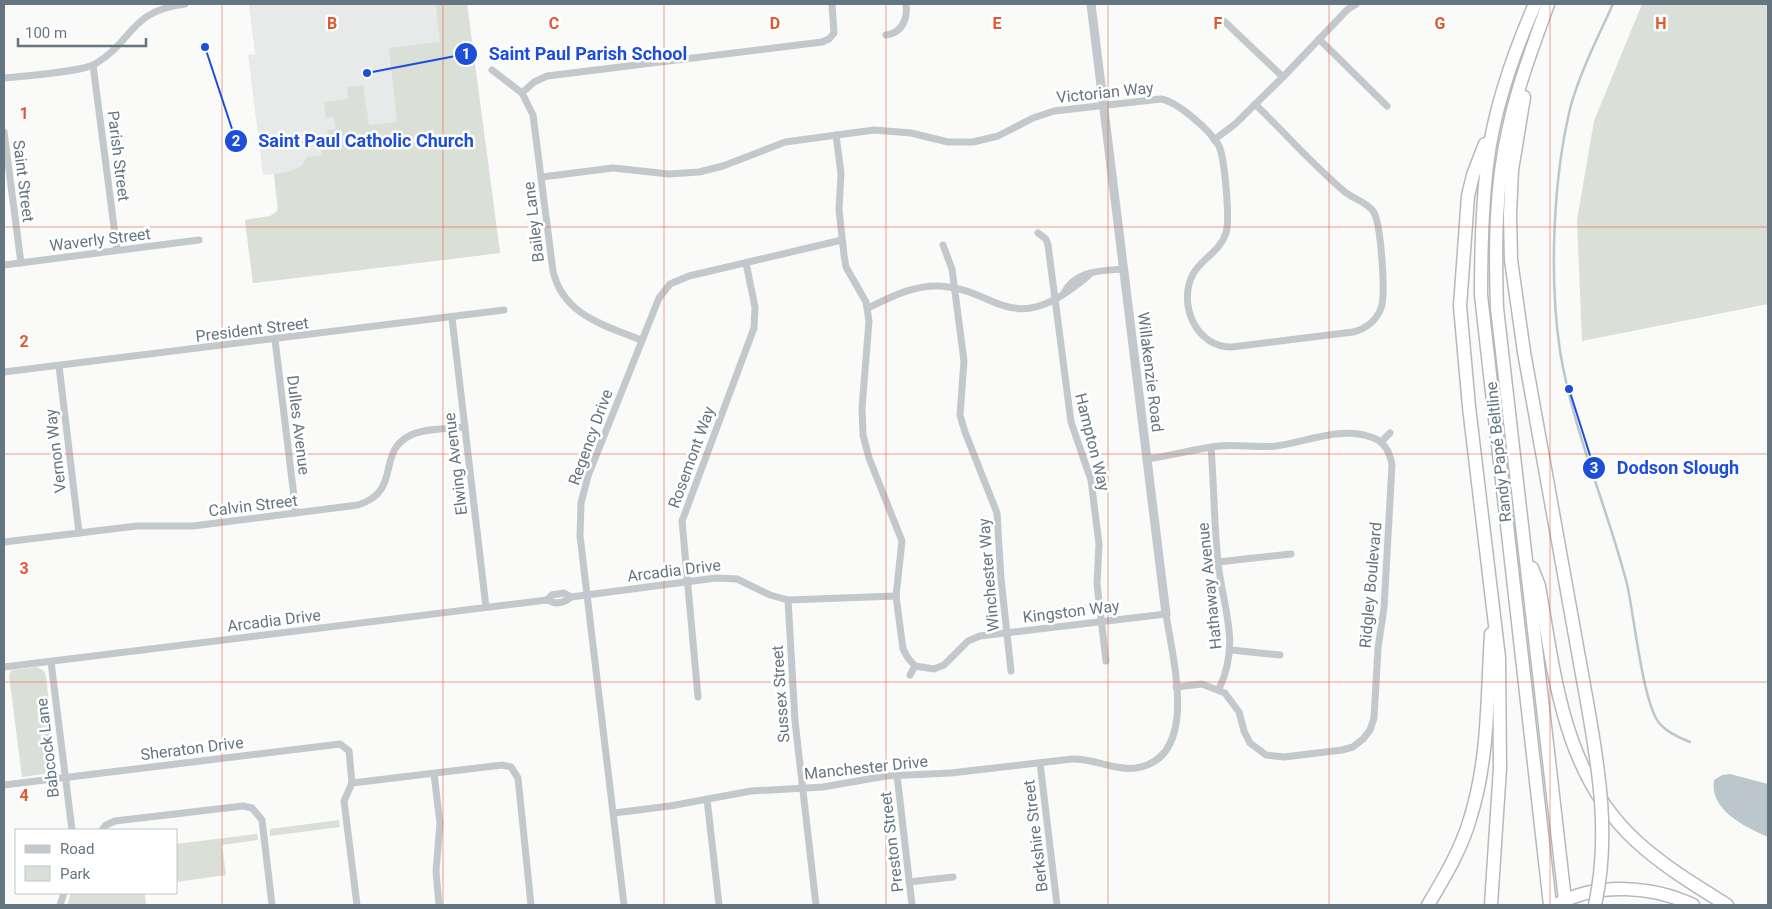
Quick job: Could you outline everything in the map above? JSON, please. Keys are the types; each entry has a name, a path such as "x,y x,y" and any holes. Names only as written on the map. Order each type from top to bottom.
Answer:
{"highway":[{"name":"Randy Papé Beltline","path":"1535,4 1500,102 1488,155 1483,199 1481,296 1550,905"},
{"name":"Randy Papé Beltline","path":"1548,4 1517,91 1508,128 1497,210 1497,308 1526,550 1560,903"},
{"path":"1556,4 1525,92 1517,131 1510,214 1511,260 1524,352 1597,758 1603,816 1602,863 1595,905"},
{"path":"1491,905 1502,725 1499,658 1464,361 1460,306 1468,196 1481,151 1494,127"},
{"path":"1526,550 1539,586 1560,706 1571,742 1588,778 1610,812 1634,839 1673,871 1727,905"},
{"path":"1428,905 1456,855 1470,820 1477,793 1488,718 1493,604"},
{"path":"1560,903 1583,894 1630,890 1657,891 1693,905"}],"street":[{"path":"4,78 93,65 114,49 142,18 167,7 185,4"},
{"path":"522,93 534,82 547,76 822,42 835,36 832,4"},
{"path":"886,35 895,32 903,24 906,4"},
{"name":"Willakenzie Road","path":"1090,4 1176,687 1176,731 1171,743"},
{"path":"1214,140 1235,124 1347,10 1356,4"},
{"path":"1224,21 1282,77"},
{"path":"1319,39 1387,106"},
{"name":"Parish Street","path":"93,65 117,250"},
{"name":"Bailey Lane","path":"492,70 522,93 533,115 552,266 559,289 571,305 587,318 641,340"},
{"name":"Victorian Way","path":"542,177 613,168 669,174 699,172 732,163 778,144 836,135 889,130 948,142 973,142 998,136 1046,112 1155,98 1167,100 1183,109 1214,140 1221,154 1228,224 1219,248 1199,267 1190,282 1188,294 1191,317 1200,334 1216,345 1232,347 1353,332 1363,328 1373,321 1380,310 1383,300 1380,230 1376,214 1369,207 1345,192 1255,104"},
{"name":"Saint Street","path":"4,132 21,263"},
{"path":"836,135 840,168 838,210 846,267 868,308 870,332 862,408 862,429 868,453 901,537 896,596 903,649 915,666 910,675"},
{"name":"Hampton Way","path":"1038,233 1046,239 1048,245 1071,422 1091,480 1099,544 1097,580 1106,661"},
{"name":"Waverly Street","path":"4,264 199,240"},
{"name":"Regency Drive","path":"624,905 580,536 583,493 588,476 641,340 659,298 670,284 689,276 842,240"},
{"name":"Winchester Way","path":"943,246 951,264 965,366 960,414 965,432 997,513 1011,672"},
{"name":"Rosemont Way","path":"698,697 682,536 683,513 754,328 755,300 746,262"},
{"path":"868,308 914,288 939,286 955,288 1016,310 1036,307 1055,300 1064,293 1068,284 1081,275 1123,269"},
{"name":"President Street","path":"4,372 275,340 504,310"},
{"name":"Elwing Avenue","path":"452,318 486,607"},
{"name":"Dulles Avenue","path":"275,340 296,513"},
{"name":"Vernon Way","path":"59,366 78,533"},
{"name":"Calvin Street","path":"4,542 152,525 193,526 366,503 380,494 384,487 392,456 403,440 418,433 465,427"},
{"path":"1147,459 1211,447 1274,446 1350,433 1366,435 1382,442 1390,433"},
{"name":"Ridgley Boulevard","path":"1219,690 1237,707 1250,742 1266,755 1284,757 1342,750 1358,743 1367,735 1372,724 1374,711 1378,648 1384,608 1393,477 1390,454 1382,442"},
{"name":"Hathaway Avenue","path":"1211,447 1218,562 1230,624 1231,650 1219,690"},
{"path":"1218,562 1291,554"},
{"name":"Arcadia Drive","path":"4,667 486,607 547,600 553,603 566,602 571,597 731,578 788,600 896,596"},
{"name":"Sussex Street","path":"788,600 795,721 816,905"},
{"name":"Kingston Way","path":"915,666 925,669 944,665 971,639 1166,614"},
{"path":"1231,650 1280,655"},
{"name":"Babcock Lane","path":"51,662 72,829"},
{"path":"1176,687 1202,684 1219,690"},
{"name":"Manchester Drive","path":"614,812 751,791 837,785 897,775 951,773 1040,762 1088,759 1120,767 1137,768 1158,759 1171,743"},
{"name":"Sheraton Drive","path":"4,785 340,744 349,751 352,784"},
{"name":"Berkshire Street","path":"1040,762 1057,905"},
{"path":"357,905 344,801 352,784 502,765 514,770 518,778 531,905"},
{"path":"434,774 440,823 436,863 440,905"},
{"name":"Preston Street","path":"897,775 912,905"},
{"path":"707,799 719,905"},
{"path":"104,828 115,821 246,806 252,808 262,820 272,905"},
{"path":"909,882 953,877"}],"shaded area":[{"path":"467,4 500,253 253,283 245,220 273,216 278,208 274,174 263,175 248,55 255,54 249,5"},
{"path":"1730,774 1768,784 1768,837 1730,816 1717,800 1714,791 1714,780 1722,775"}],"green space":[{"path":"436,4 467,4 500,253 253,283 245,220 270,216 278,211 274,174 298,168 307,157 322,155 321,146 329,145 327,130 336,129 334,117 326,118 324,102 348,99 347,87 363,85 369,125 397,122 389,48 440,42"},
{"path":"1642,4 1768,4 1768,304 1582,341 1577,220 1594,121"},
{"path":"37,667 44,671 46,676 56,768 50,773 22,777 9,675 12,670"},
{"path":"339,820 340,827 270,836 270,829"},
{"path":"257,834 258,840 222,845 226,875 178,882 178,844"},
{"path":"71,894 145,894 146,905 67,905"}],"waterway":[{"path":"1613,4 1590,54 1571,105 1560,163 1554,260 1560,351 1573,410 1627,584 1649,699 1660,724 1670,732 1690,742"}],"place":[{"name":"Saint Paul Catholic Church","path":"205,47"},
{"name":"Saint Paul Parish School","path":"367,73"},
{"name":"Dodson Slough","path":"1569,389"}]}
